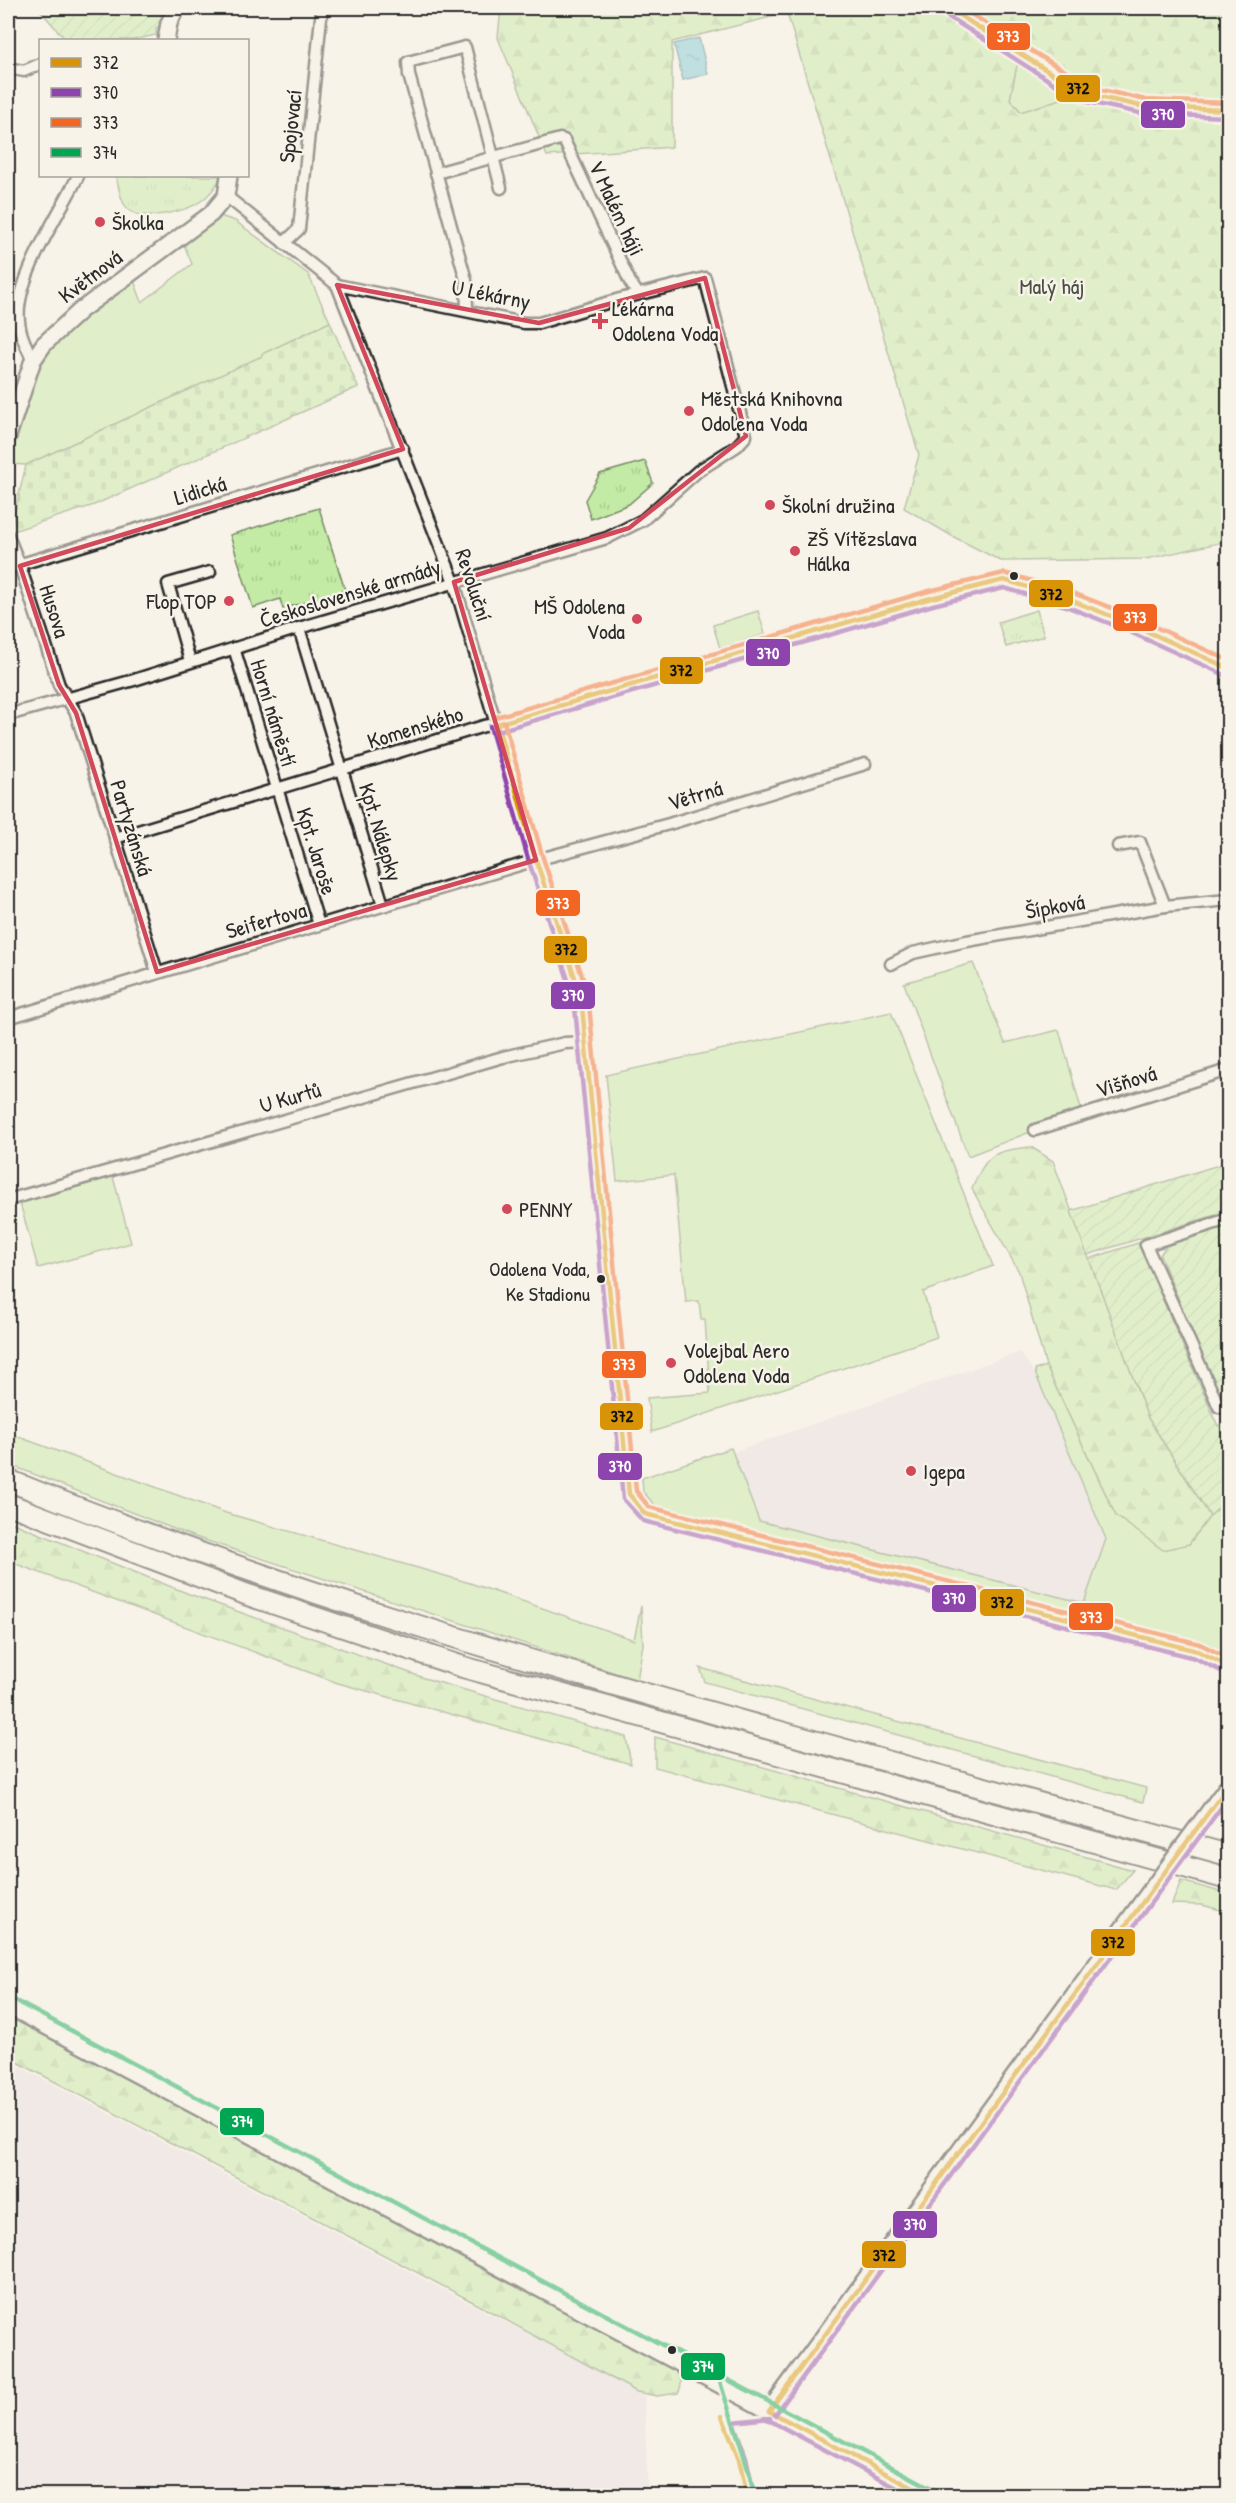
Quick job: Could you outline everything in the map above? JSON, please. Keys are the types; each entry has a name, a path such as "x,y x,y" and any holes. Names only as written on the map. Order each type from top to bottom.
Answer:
{"highway":[{"path":"8,1480 255,1573 468,1643 1228,1855"},
{"path":"8,1504 248,1595 463,1667 1228,1879"}],"street":[{"path":"165,39 176,8"},
{"name":"Spojovací","path":"284,243 299,229 322,8"},
{"path":"948,8 1062,81 1090,95 1145,107 1228,110"},
{"path":"467,309 466,280 409,75 408,62 465,47 501,188"},
{"path":"8,68 24,70 39,64"},
{"name":"V Malém háji","path":"493,157 560,139 564,140 630,282 638,294"},
{"path":"436,173 493,157"},
{"path":"33,360 13,317 27,270 77,177"},
{"path":"226,196 229,177"},
{"name":"Revoluční","path":"226,196 337,285 454,582 536,860 580,996 629,1494 645,1514 1198,1651 1228,1666"},
{"name":"Květnová","path":"8,436 33,360 61,326 212,214 226,196"},
{"name":"U Lékárny","path":"337,285 467,309 524,323 539,322 705,278 746,436"},
{"name":"Československé armády","path":"8,715 607,538 643,520 698,471 737,446 746,436"},
{"name":"Lidická","path":"8,568 403,449"},
{"name":"Husova","path":"8,536 59,685 66,698"},
{"path":"190,662 168,584 210,572"},
{"name":"Komenského","path":"115,838 277,788 931,598 1004,580 1065,597 1228,668"},
{"path":"299,628 342,770"},
{"name":"Horní náměstí","path":"234,648 277,788"},
{"name":"Partyzánská","path":"66,698 76,713 157,972"},
{"name":"Větrná","path":"536,860 669,824 865,764"},
{"name":"Kpt. Nálepky","path":"342,770 383,905"},
{"name":"Kpt. Jaroše","path":"277,788 319,925"},
{"path":"1118,846 1140,842 1165,906"},
{"name":"Seifertova","path":"8,1018 536,860"},
{"name":"Šípková","path":"891,964 913,953 967,941 1165,906 1228,900"},
{"name":"U Kurtů","path":"8,1200 503,1056 565,1043 586,1042"},
{"name":"Višňová","path":"1035,1130 1228,1070"},
{"path":"1228,1219 1146,1245 1219,1407 1228,1408"},
{"path":"769,2410 1224,1792"},
{"path":"8,2006 929,2496"}],"highlighted area":[{"path":"705,278 746,436 629,528 454,582 536,860 157,972 76,713 59,685 20,566 403,449 337,285 539,323"}],"shaded area":[{"path":"1020,1352 1036,1375 1106,1540 1084,1603 758,1521 733,1452"},
{"path":"11,2062 644,2395 648,2495 8,2496 8,2063"}],"green space":[{"path":"38,8 165,8 159,27 156,28 156,35 138,39 65,39"},
{"name":"Malý háj","path":"501,8 1228,8 1228,541 1146,559 1001,561 904,508 919,455 787,13 672,42 672,147 547,156 498,38","holes":["1019,60 1073,95 1021,112 1010,99"]},
{"path":"1018,59 1073,95 1021,112 1010,99"},
{"path":"116,177 220,177 210,193 195,205 165,214 144,215 129,210 120,194"},
{"path":"220,216 235,221 308,274 330,322 262,354 263,356 26,465 9,464 36,368 53,344 79,319 133,278 142,302 192,264 183,242"},
{"path":"330,322 358,387 94,505 10,532 26,465 262,356"},
{"path":"645,461 653,483 629,504 591,519 585,500 600,474"},
{"path":"319,508 345,590 283,609 280,599 253,608 230,535"},
{"path":"1037,610 1044,636 1006,647 998,622"},
{"path":"758,611 765,634 720,648 713,625"},
{"path":"973,963 1005,1043 1059,1030 1082,1112 968,1156 904,983"},
{"path":"891,1012 993,1266 923,1292 937,1337 652,1432 647,1398 710,1393 705,1319 701,1319 699,1301 686,1302 674,1175 617,1181 606,1075"},
{"path":"1031,1147 1053,1161 1148,1418 1210,1516 1189,1544 1163,1550 1116,1516 1046,1366 1019,1272 972,1189 982,1168 993,1156 1008,1150"},
{"path":"1228,1162 1228,1211 1087,1255 1071,1211"},
{"path":"113,1177 131,1243 38,1268 20,1203"},
{"path":"1228,1225 1228,1401 1219,1395 1160,1255 1167,1244"},
{"path":"1138,1243 1218,1426 1228,1421 1228,1499 1210,1516 1148,1418 1089,1259"},
{"path":"1046,1366 1116,1516 1189,1544 1210,1516 1228,1499 1228,1653 658,1508 643,1492 642,1478 731,1448 759,1521 1084,1603 1106,1539 1036,1375 1035,1370"},
{"path":"8,1433 226,1513 470,1583 634,1640 641,1606 643,1644 637,1680 192,1536 8,1464"},
{"path":"8,1521 189,1594 424,1678 626,1737 631,1764 338,1683 8,1561"},
{"path":"700,1668 1146,1788 1143,1802 705,1682"},
{"path":"655,1737 1133,1870 1116,1890 655,1767"},
{"path":"1181,1881 1228,1894 1228,1912 1202,1905 1172,1904"},
{"path":"8,2015 672,2367 681,2379 678,2393 657,2396 637,2392 475,2303 8,2057"}],"water":[{"path":"699,38 708,74 683,80 674,44"}],"transit line":[{"name":"372","path":"948,8 1062,80 1090,95 1145,107 1228,110"},
{"name":"373","path":"961,8 1093,88 1146,100 1228,103"},
{"name":"370","path":"944,14 1058,86 1088,102 1144,114 1228,117"},
{"name":"373","path":"496,717 929,591 1004,573 1068,591 1127,614 1228,660"},
{"name":"372","path":"497,724 931,598 1004,580 1065,598 1124,621 1228,668"},
{"name":"370","path":"498,731 933,605 1004,588 1063,605 1121,628 1225,675"},
{"name":"373","path":"504,722 543,858 588,994 636,1491 649,1507 1200,1644 1228,1658"},
{"name":"372","path":"497,724 536,860 581,996 629,1494 645,1514 1198,1651 1228,1666"},
{"name":"370","path":"490,726 529,862 574,998 623,1499 643,1521 1195,1658 1225,1673"},
{"name":"372","path":"769,2411 1228,1786"},
{"name":"370","path":"775,2415 1228,1798"},
{"name":"374","path":"12,1999 933,2489"},
{"name":"374","path":"719,2378 747,2464 754,2494"},
{"name":"372","path":"769,2411 928,2496"},
{"name":"372","path":"722,2416 739,2459 747,2496"},
{"name":"370","path":"765,2418 912,2496"},
{"name":"370","path":"754,2494 746,2457 733,2422 770,2418"}],"place":[{"name":"Školka","path":"100,222"},
{"name":"Lékárna Odolena Voda","path":"600,321"},
{"name":"Městská Knihovna Odolena Voda","path":"689,411"},
{"name":"Školní družina","path":"770,505"},
{"name":"ZŠ Vítězslava Hálka","path":"795,551"},
{"name":"Flop TOP","path":"229,601"},
{"name":"MŠ Odolena Voda","path":"637,619"},
{"name":"PENNY","path":"507,1209"},
{"name":"Odolena Voda, Ke Stadionu","path":"601,1279"},
{"name":"Volejbal Aero Odolena Voda","path":"671,1363"},
{"name":"Igepa","path":"911,1471"}]}
